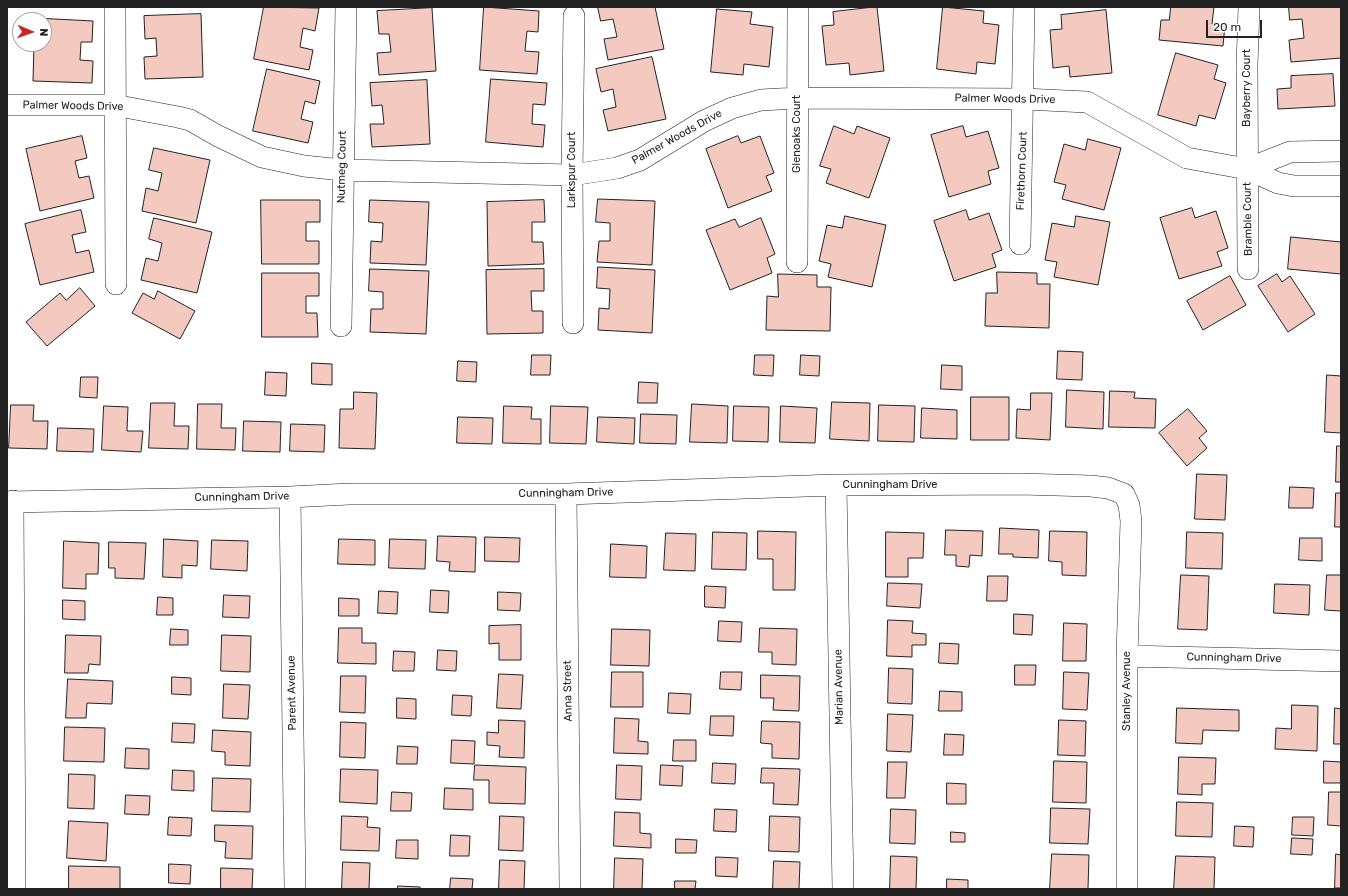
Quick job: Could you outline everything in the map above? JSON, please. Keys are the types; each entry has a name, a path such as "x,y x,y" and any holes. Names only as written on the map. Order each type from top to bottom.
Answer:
{"street":[{"path":"114,7 116,284"},
{"name":"Nutmeg Court","path":"341,326 342,170 346,7"},
{"name":"Glenoaks Court","path":"798,7 798,262"},
{"path":"1024,7 1024,98"},
{"name":"Bayberry Court","path":"1247,169 1247,64 1249,7"},
{"name":"Larkspur Court","path":"573,323 572,175 574,16"},
{"name":"Palmer Woods Drive","path":"7,105 114,105 190,120 218,136 262,157 304,166 342,170 572,175 617,168 640,160 704,121 732,108 761,100 797,98 1024,98 1087,102 1187,158 1247,169 1278,184 1294,186 1341,186"},
{"name":"Firethorn Court","path":"1020,244 1024,98"},
{"path":"1247,169 1290,152 1341,151"},
{"name":"Bramble Court","path":"1247,169 1248,269"},
{"name":"Cunningham Drive","path":"10,502 290,497 349,494 566,494 836,485 1020,484 1091,486 1108,488 1124,494"},
{"name":"Marian Avenue","path":"836,485 842,889"},
{"name":"Anna Street","path":"566,494 570,889"},
{"name":"Stanley Avenue","path":"1124,494 1129,505 1131,521 1127,656 1127,889"},
{"name":"Parent Avenue","path":"290,497 295,889"},
{"path":"10,502 10,776 16,889"},
{"name":"Cunningham Drive","path":"1127,656 1341,661"}],"building":[{"path":"264,7 319,8 315,31 303,28 300,47 313,50 309,70 254,59"},
{"path":"484,7 539,11 538,32 527,31 525,51 539,52 537,74 480,70"},
{"path":"598,7 655,7 664,49 608,60 604,39 617,37 613,19 601,21"},
{"path":"877,7 884,71 850,75 849,63 826,65 822,26 834,25 833,12"},
{"path":"943,7 984,11 983,23 999,25 995,64 977,62 976,74 937,69"},
{"path":"1171,7 1214,7 1212,24 1225,25 1223,46 1159,40 1161,20 1169,20"},
{"path":"1289,7 1341,7 1341,58 1291,62 1289,40 1304,38 1302,19 1290,20"},
{"path":"432,8 436,71 379,75 377,53 391,52 389,34 379,34 377,11"},
{"path":"717,9 752,12 750,24 773,27 769,67 744,64 743,75 711,72"},
{"path":"1106,10 1112,73 1070,77 1069,66 1053,68 1050,30 1062,29 1061,15"},
{"path":"201,14 203,77 145,79 144,57 157,56 156,38 145,39 144,16"},
{"path":"52,19 93,21 92,42 81,42 80,60 93,61 92,83 33,81 34,52 52,52"},
{"path":"1176,53 1218,65 1214,79 1226,83 1215,119 1199,115 1196,126 1158,115"},
{"path":"652,57 666,119 608,131 603,110 616,107 613,89 601,92 596,69"},
{"path":"267,69 320,81 315,104 305,101 301,119 313,122 308,143 253,131"},
{"path":"1333,74 1335,106 1278,109 1277,89 1291,88 1291,76"},
{"path":"491,79 547,83 545,105 533,104 532,124 545,125 543,147 486,142"},
{"path":"427,80 430,144 372,147 370,124 384,124 382,105 372,106 370,83"},
{"path":"834,126 854,134 857,126 890,138 869,198 826,183 831,169 820,166"},
{"path":"963,126 966,137 988,131 999,168 988,171 991,184 949,197 931,135"},
{"path":"82,136 87,158 75,161 79,178 89,176 94,198 40,211 26,149"},
{"path":"738,136 741,143 760,136 774,173 766,176 772,191 728,208 706,149"},
{"path":"1088,139 1121,148 1104,210 1062,199 1066,185 1054,182 1064,144 1085,150"},
{"path":"154,148 210,160 196,223 142,211 146,188 158,191 162,173 149,170"},
{"path":"598,199 655,201 652,265 597,262 599,241 610,241 610,223 596,222"},
{"path":"261,200 320,200 320,222 306,222 306,241 319,241 319,264 262,264"},
{"path":"370,200 429,202 426,265 370,263 371,241 382,242 383,223 369,222"},
{"path":"544,200 545,222 532,222 532,242 543,242 544,264 488,266 487,202"},
{"path":"1192,208 1195,218 1216,211 1228,248 1217,252 1222,266 1179,279 1160,218"},
{"path":"81,210 86,232 72,235 76,253 89,250 94,272 40,285 25,224"},
{"path":"966,210 969,220 989,213 1002,250 992,254 996,267 954,281 934,221"},
{"path":"845,216 886,225 872,287 828,277 831,264 819,261 827,225 842,228"},
{"path":"1076,216 1110,222 1098,285 1054,277 1057,262 1045,260 1052,223 1074,227"},
{"path":"154,218 212,232 197,293 141,280 146,258 158,261 162,243 149,239"},
{"path":"761,218 775,254 767,258 772,273 730,290 706,230 735,219 739,227"},
{"path":"1291,237 1341,242 1341,274 1288,269"},
{"path":"598,267 655,270 652,333 598,330 599,308 609,309 610,289 597,288"},
{"path":"370,269 429,271 426,334 370,332 371,309 383,309 383,292 369,291"},
{"path":"544,269 544,291 531,291 532,311 543,311 543,333 487,334 486,270"},
{"path":"997,272 1037,273 1037,284 1050,284 1049,328 985,326 986,293 997,293"},
{"path":"262,273 319,273 319,296 306,296 306,313 317,313 318,337 262,337"},
{"path":"778,274 817,275 817,287 831,287 830,331 766,330 767,296 778,297"},
{"path":"1277,274 1282,282 1290,276 1315,314 1288,332 1258,286"},
{"path":"1230,276 1246,305 1203,330 1187,301"},
{"path":"80,288 95,306 47,346 26,322 60,293 66,300"},
{"path":"158,291 195,311 180,339 132,313 143,293 154,299"},
{"path":"1058,351 1083,352 1082,380 1057,379"},
{"path":"532,355 551,355 550,375 531,375"},
{"path":"755,355 774,355 773,376 754,375"},
{"path":"801,355 820,356 819,376 800,375"},
{"path":"458,361 477,362 476,382 457,381"},
{"path":"312,363 332,364 332,385 312,384"},
{"path":"942,365 962,366 962,390 941,389"},
{"path":"266,372 287,373 286,396 265,395"},
{"path":"1327,375 1341,376 1341,433 1325,432"},
{"path":"81,377 98,377 97,398 80,397"},
{"path":"639,382 658,383 657,403 638,403"},
{"path":"1067,390 1104,392 1103,429 1066,427"},
{"path":"1110,391 1135,392 1134,398 1156,399 1155,428 1109,427"},
{"path":"354,392 377,393 375,449 339,448 340,409 353,409"},
{"path":"1031,393 1052,393 1050,440 1016,438 1017,409 1030,410"},
{"path":"971,397 1009,397 1009,440 971,440"},
{"path":"832,402 870,403 869,441 830,439"},
{"path":"151,403 175,403 174,426 189,426 188,449 149,448"},
{"path":"198,404 222,404 221,428 236,428 235,450 197,449"},
{"path":"692,404 728,406 727,443 690,442"},
{"path":"11,405 34,405 33,421 48,421 47,449 9,448"},
{"path":"879,405 915,406 914,442 878,441"},
{"path":"104,406 128,407 127,431 143,431 141,452 102,450"},
{"path":"504,406 532,407 531,419 541,419 541,444 503,443"},
{"path":"551,406 588,407 586,444 550,443"},
{"path":"734,406 769,407 768,442 733,441"},
{"path":"781,406 817,408 815,443 780,442"},
{"path":"922,408 957,410 957,439 921,438"},
{"path":"1188,409 1207,431 1199,438 1207,448 1187,466 1159,433"},
{"path":"641,414 677,415 676,444 640,443"},
{"path":"458,417 493,418 492,444 457,443"},
{"path":"598,417 635,418 634,444 597,442"},
{"path":"244,421 281,422 280,452 243,451"},
{"path":"291,424 325,425 324,452 290,451"},
{"path":"58,428 94,429 93,452 57,451"},
{"path":"1337,446 1341,446 1341,482 1336,482"},
{"path":"1197,474 1227,475 1225,520 1195,519"},
{"path":"1290,487 1314,488 1313,508 1289,508"},
{"path":"1336,493 1341,493 1341,527 1335,527"},
{"path":"1000,528 1039,530 1038,558 1013,557 1013,554 999,554"},
{"path":"946,530 983,531 982,556 970,555 969,567 956,566 956,555 945,555"},
{"path":"758,531 796,532 795,590 773,590 773,559 758,559"},
{"path":"1050,531 1087,532 1086,576 1062,575 1062,562 1049,561"},
{"path":"713,532 747,533 746,570 712,569"},
{"path":"886,532 924,533 923,558 908,558 908,577 886,577"},
{"path":"1187,532 1223,533 1222,569 1186,568"},
{"path":"666,533 696,534 695,571 664,570"},
{"path":"438,536 476,537 475,572 449,571 450,562 437,561"},
{"path":"485,537 520,538 519,562 485,561"},
{"path":"1300,538 1322,538 1322,561 1299,560"},
{"path":"164,539 198,541 197,566 182,565 182,578 163,577"},
{"path":"339,539 375,540 375,565 338,564"},
{"path":"390,539 426,540 425,569 389,568"},
{"path":"212,540 248,541 247,571 211,569"},
{"path":"64,541 99,543 98,574 86,574 86,589 63,588"},
{"path":"109,542 146,543 144,579 115,578 115,568 109,568"},
{"path":"611,544 647,546 646,578 610,577"},
{"path":"1181,575 1209,576 1207,630 1178,629"},
{"path":"1327,575 1341,575 1341,611 1325,610"},
{"path":"988,576 1008,576 1007,601 987,601"},
{"path":"888,583 922,584 920,608 887,606"},
{"path":"1275,584 1310,585 1309,615 1274,613"},
{"path":"705,586 726,587 725,608 705,607"},
{"path":"431,590 449,591 448,613 430,612"},
{"path":"379,591 398,592 397,614 378,613"},
{"path":"498,592 521,593 520,611 498,610"},
{"path":"224,595 250,596 249,618 223,617"},
{"path":"158,597 173,598 173,615 157,615"},
{"path":"339,598 359,599 359,616 339,616"},
{"path":"63,600 85,601 85,620 63,619"},
{"path":"1014,614 1033,615 1032,635 1014,634"},
{"path":"888,620 913,621 912,633 926,634 926,645 912,645 912,657 887,656"},
{"path":"719,621 742,622 741,642 718,641"},
{"path":"1064,623 1087,624 1086,661 1063,661"},
{"path":"521,625 521,660 499,660 499,643 489,644 489,626"},
{"path":"339,628 362,628 362,643 376,643 376,664 338,663"},
{"path":"760,628 797,629 796,665 772,664 772,652 759,652"},
{"path":"171,629 188,630 188,645 170,645"},
{"path":"612,629 650,630 649,666 611,665"},
{"path":"66,635 101,636 100,665 89,664 88,673 65,673"},
{"path":"222,635 251,636 250,672 221,671"},
{"path":"940,643 959,644 958,664 939,663"},
{"path":"438,650 457,651 456,671 437,670"},
{"path":"394,651 415,652 414,671 393,671"},
{"path":"1015,665 1036,665 1035,685 1015,685"},
{"path":"889,668 913,669 912,704 888,703"},
{"path":"612,672 643,672 643,707 611,707"},
{"path":"721,672 742,672 741,690 720,689"},
{"path":"1064,672 1089,673 1087,710 1063,709"},
{"path":"499,674 523,675 521,709 497,708"},
{"path":"761,675 800,676 799,711 773,710 774,698 761,698"},
{"path":"341,676 366,676 365,713 340,712"},
{"path":"172,677 191,678 191,695 172,694"},
{"path":"68,679 113,681 112,704 87,703 86,718 66,718"},
{"path":"224,684 250,685 248,719 223,718"},
{"path":"940,691 962,692 962,711 939,711"},
{"path":"669,693 691,694 690,714 668,713"},
{"path":"453,695 472,696 471,716 452,715"},
{"path":"397,698 416,699 416,719 397,718"},
{"path":"1292,705 1318,706 1317,751 1275,749 1276,728 1291,729"},
{"path":"1177,708 1239,710 1239,731 1203,730 1202,744 1176,743"},
{"path":"1335,708 1341,709 1341,744 1334,744"},
{"path":"888,714 913,715 911,752 887,751"},
{"path":"711,716 734,716 733,736 710,735"},
{"path":"615,718 639,719 638,741 648,742 648,754 614,753"},
{"path":"499,720 525,721 524,758 499,757 500,746 487,745 487,732 498,733"},
{"path":"1059,720 1086,721 1085,756 1058,755"},
{"path":"762,721 800,722 799,759 772,758 772,744 761,743"},
{"path":"341,722 366,723 365,758 340,757"},
{"path":"173,723 195,724 194,743 172,742"},
{"path":"65,727 105,728 104,762 64,761"},
{"path":"213,730 251,732 250,766 225,765 225,752 212,751"},
{"path":"945,734 964,735 963,755 944,755"},
{"path":"452,740 475,741 474,764 451,763"},
{"path":"674,740 696,740 696,761 673,761"},
{"path":"398,746 418,747 417,764 397,764"},
{"path":"126,748 149,749 149,769 125,768"},
{"path":"1179,757 1216,758 1215,784 1202,784 1202,795 1178,794"},
{"path":"1054,761 1087,762 1086,803 1053,802"},
{"path":"1324,761 1341,762 1341,783 1324,783"},
{"path":"888,762 907,762 905,798 887,798"},
{"path":"713,763 736,764 735,784 712,783"},
{"path":"475,765 526,767 525,804 489,803 489,780 474,780"},
{"path":"617,765 642,766 641,800 616,799"},
{"path":"661,765 683,766 682,786 660,785"},
{"path":"762,768 800,769 798,805 773,804 774,783 761,783"},
{"path":"341,769 378,770 377,804 340,802"},
{"path":"173,770 194,771 194,791 172,790"},
{"path":"69,774 95,775 94,809 68,808"},
{"path":"213,778 251,779 250,812 212,811"},
{"path":"947,783 966,784 966,804 947,804"},
{"path":"445,788 473,789 473,810 444,809"},
{"path":"392,792 412,793 411,811 391,811"},
{"path":"1329,792 1341,792 1341,826 1328,825"},
{"path":"126,795 150,796 149,815 125,814"},
{"path":"1177,802 1213,803 1212,837 1176,836"},
{"path":"1051,808 1090,809 1088,844 1050,843"},
{"path":"715,809 737,810 736,832 714,831"},
{"path":"891,809 916,810 915,844 890,843"},
{"path":"615,812 640,813 640,833 651,834 651,848 614,846"},
{"path":"342,816 368,817 367,827 380,828 379,851 341,850"},
{"path":"500,816 524,817 523,851 499,850"},
{"path":"770,816 800,817 799,852 769,851"},
{"path":"169,817 192,818 191,836 168,835"},
{"path":"1293,817 1314,817 1313,836 1292,835"},
{"path":"69,821 108,823 106,861 67,858"},
{"path":"215,825 253,826 252,859 225,858 226,842 215,841"},
{"path":"1235,826 1254,827 1253,847 1234,846"},
{"path":"951,832 965,833 965,842 951,842"},
{"path":"451,835 470,836 469,856 450,856"},
{"path":"1292,838 1313,839 1312,855 1291,854"},
{"path":"676,839 697,840 696,853 676,853"},
{"path":"397,840 418,840 418,859 396,858"},
{"path":"1052,854 1089,855 1088,889 1050,889"},
{"path":"1336,854 1341,855 1341,888 1335,888"},
{"path":"891,856 917,857 916,889 890,889"},
{"path":"1176,856 1215,857 1214,889 1174,889"},
{"path":"716,857 738,858 737,877 716,876"},
{"path":"615,858 643,859 642,889 614,889"},
{"path":"500,860 525,861 524,889 499,889"},
{"path":"774,861 800,862 799,889 773,889"},
{"path":"343,862 370,863 369,889 342,889"},
{"path":"169,864 191,865 190,884 169,883"},
{"path":"69,866 120,867 120,889 69,889"},
{"path":"221,868 253,869 252,889 221,889"},
{"path":"451,878 473,879 472,889 450,889"},
{"path":"947,879 968,880 968,889 947,889"},
{"path":"675,881 696,881 695,889 675,889"},
{"path":"398,886 420,887 420,889 398,889"}]}
